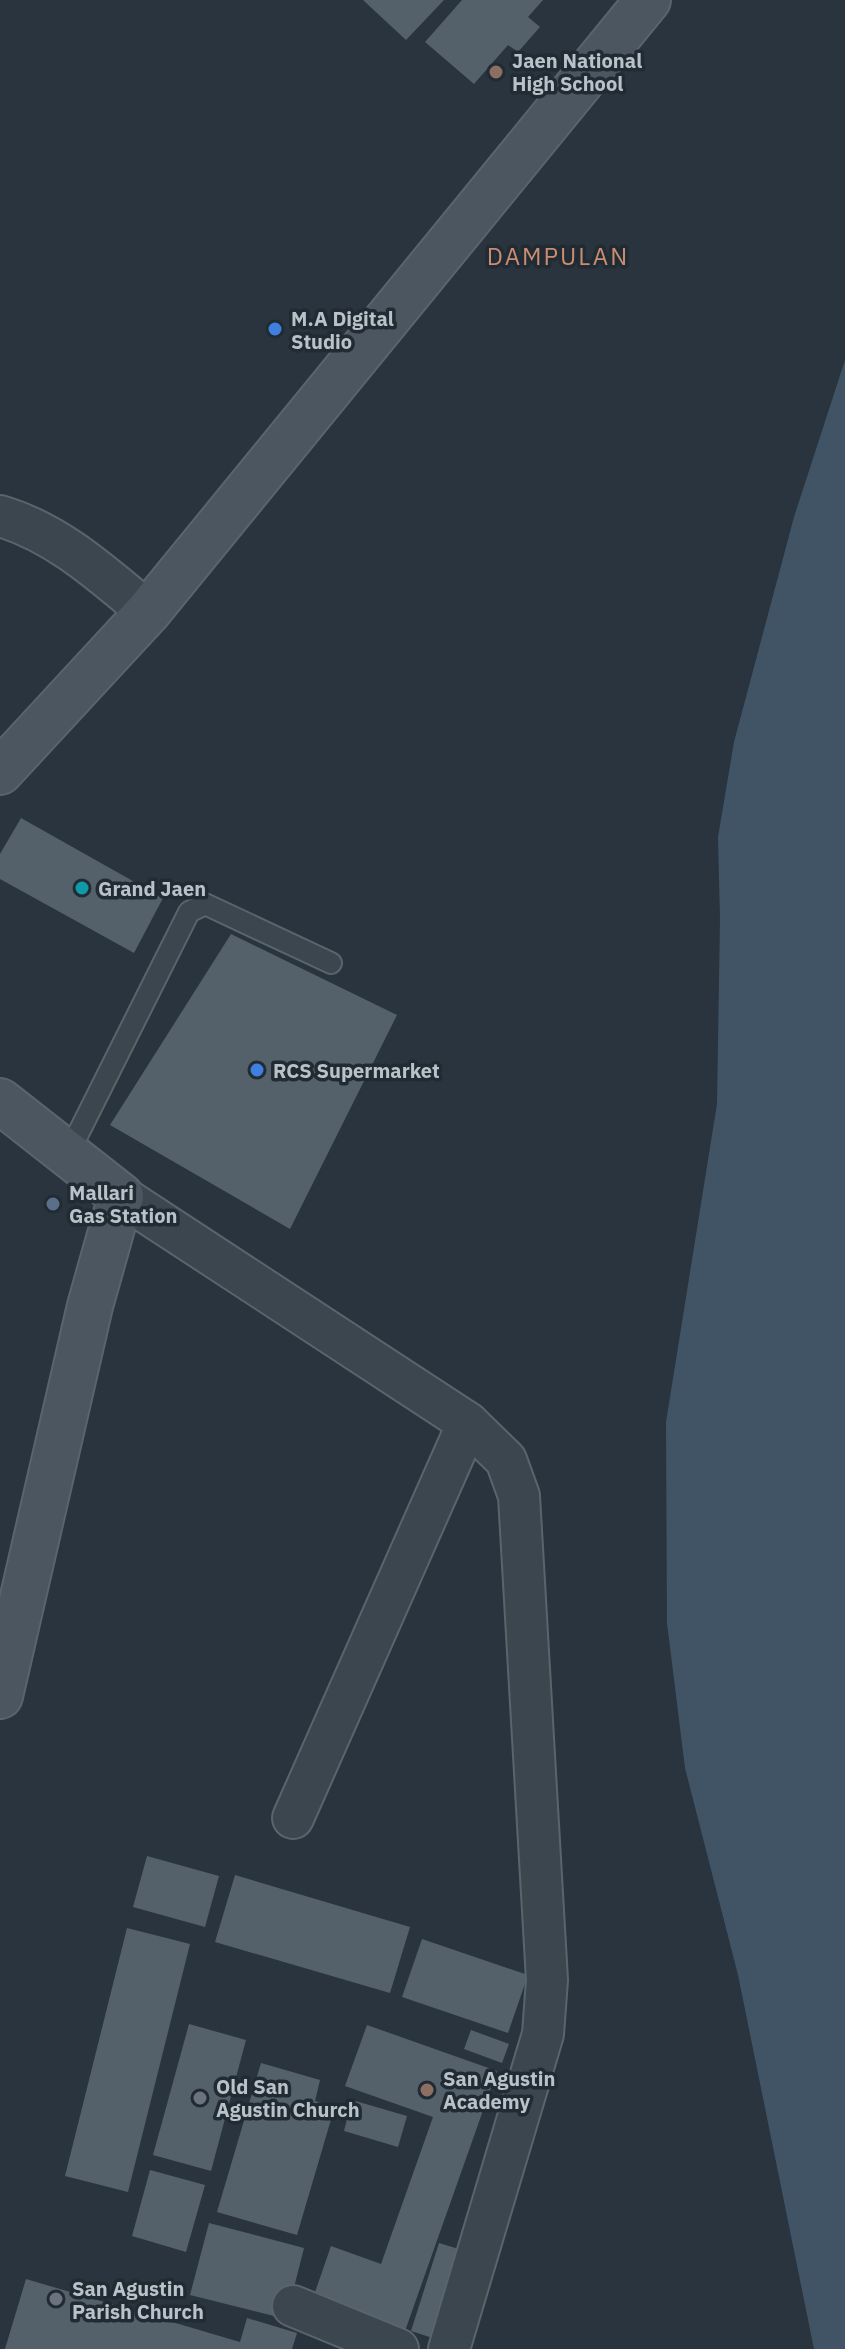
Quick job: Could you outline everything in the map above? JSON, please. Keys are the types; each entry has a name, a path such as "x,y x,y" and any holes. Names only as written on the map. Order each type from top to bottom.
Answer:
{"main road":[{"path":"0,772 148,612 648,0"},
{"path":"0,1101 121,1196 90,1306 0,1696"}],"street":[{"path":"0,516 26,523 74,551 148,612"},
{"path":"121,1196 468,1423 506,1460 519,1496 547,1980 543,2034 449,2349"},
{"path":"293,1818 468,1423"},
{"path":"293,2306 398,2349"}],"lane":[{"path":"67,1156 189,912 205,904 331,963"}],"water":[{"path":"845,360 845,2349 814,2349 738,1975 685,1768 667,1623 666,1422 717,1104 718,837 734,742 794,517"}],"building":[{"path":"363,0 444,0 406,40"},
{"path":"462,0 543,0 528,17 540,27 518,52 508,45 474,84 425,42"},
{"name":"Grand Jaen","path":"21,818 163,898 134,953 0,879 0,854"},
{"name":"RCS Supermarket","path":"231,934 397,1015 290,1229 110,1125"},
{"path":"147,1856 219,1876 205,1927 133,1907"},
{"path":"235,1875 410,1927 390,1993 215,1942"},
{"path":"127,1928 190,1944 128,2192 65,2176"},
{"path":"422,1939 528,1975 508,2033 402,1997"},
{"name":"Old San Agustin Church","path":"189,2024 246,2040 211,2171 153,2155"},
{"path":"367,2025 497,2071 405,2331 313,2298 331,2246 381,2264 433,2117 345,2086"},
{"path":"471,2030 509,2044 502,2063 464,2049"},
{"path":"261,2063 320,2080 315,2101 335,2106 297,2235 217,2212"},
{"path":"352,2100 407,2116 398,2147 344,2131"},
{"path":"150,2170 205,2185 186,2252 132,2236"},
{"path":"209,2223 304,2248 286,2319 190,2295"},
{"path":"439,2243 472,2253 445,2342 411,2331"},
{"name":"San Agustin Parish Church","path":"26,2279 240,2342 247,2318 297,2333 292,2349 5,2349"}],"place":[{"name":"Jaen National High School","path":"496,72"},
{"name":"M.A Digital Studio","path":"275,329"},
{"name":"Grand Jaen","path":"82,888"},
{"name":"RCS Supermarket","path":"257,1070"},
{"name":"Mallari Gas Station","path":"53,1204"},
{"name":"San Agustin Academy","path":"427,2090"},
{"name":"Old San Agustin Church","path":"200,2098"},
{"name":"San Agustin Parish Church","path":"56,2299"}],"district":[{"name":"DAMPULAN","path":"558,256"}]}
